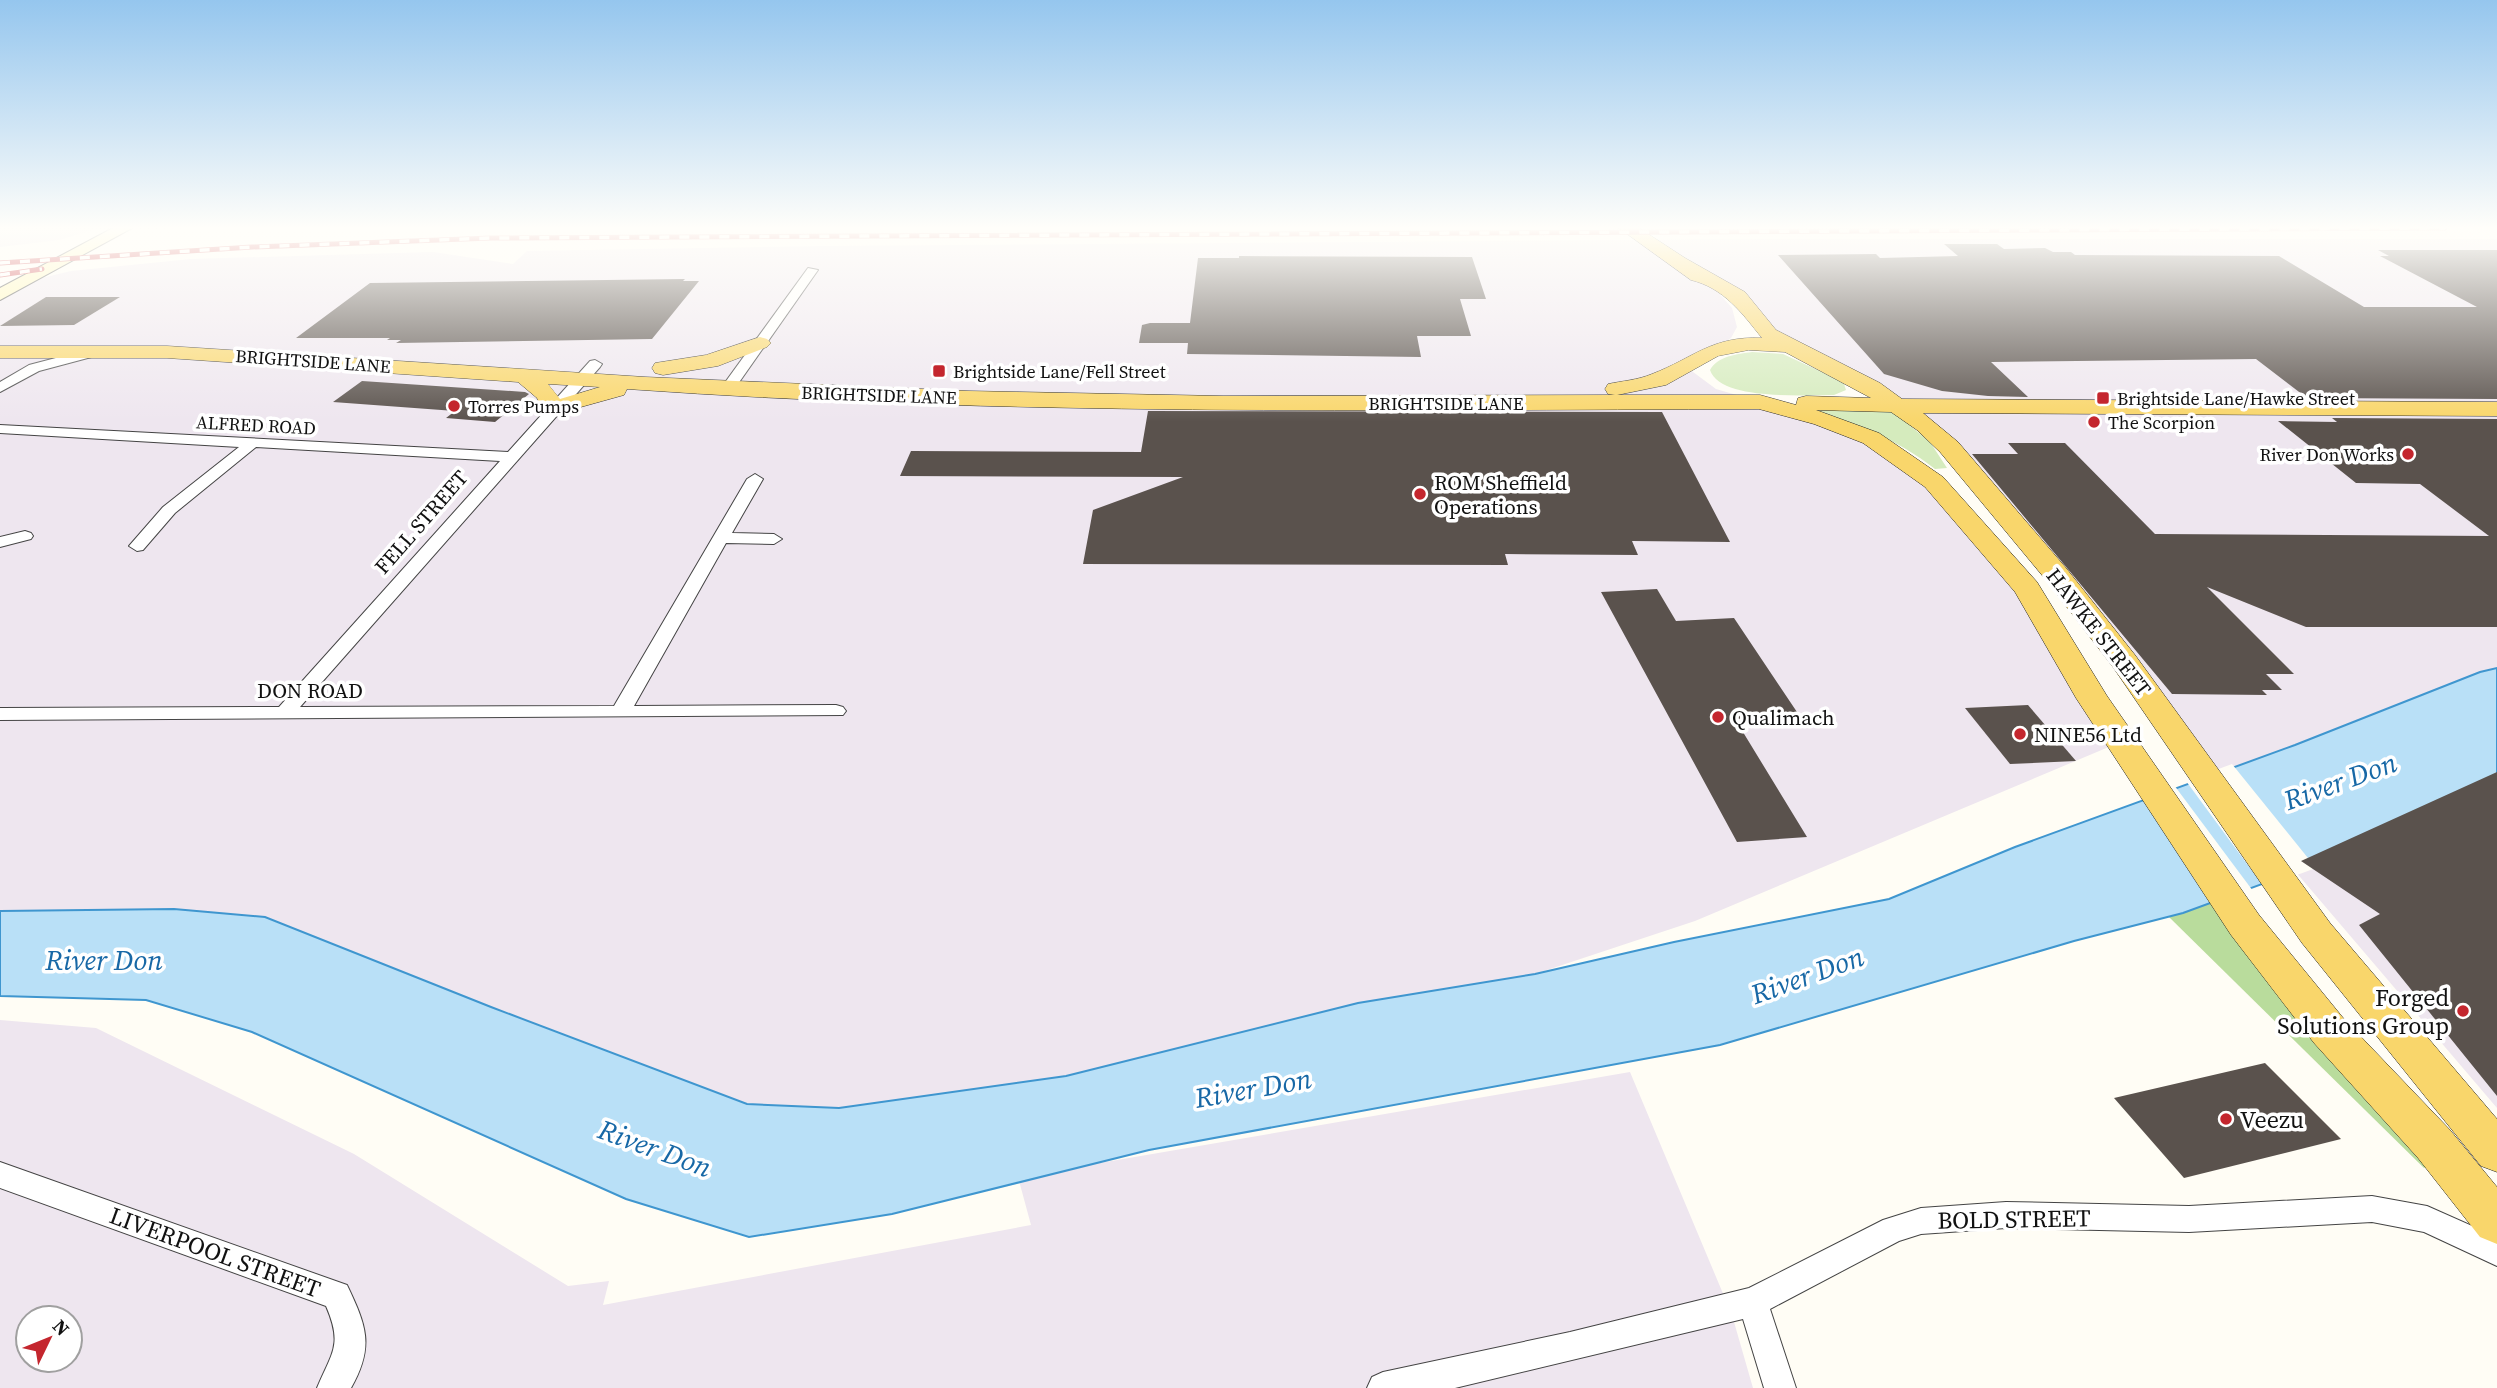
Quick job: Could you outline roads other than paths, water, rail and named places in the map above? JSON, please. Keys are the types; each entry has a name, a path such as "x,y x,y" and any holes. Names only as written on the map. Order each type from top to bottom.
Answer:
{"main road":[{"path":"1712,351 1731,338 1736,329 1734,313 1719,293"},
{"path":"1733,293 1767,317 1814,341 1842,366 1851,388 1842,404"},
{"path":"1745,301 1769,334 1789,346"},
{"name":"BRIGHTSIDE LANE","path":"0,340 187,343 588,372 645,383 734,380 1255,393 1617,388 1658,380 1712,351"},
{"path":"663,368 710,360 760,343"},
{"path":"1712,351 1749,344 1789,346 1822,353 1842,366 1907,388 1987,405"},
{"name":"BRIGHTSIDE LANE","path":"0,352 95,351 249,356 526,376 663,368 734,380 968,398 1223,403 1760,402"},
{"path":"1690,363 1689,369 1711,386 1760,402 1899,406 2497,409"},
{"name":"HAWKE STREET","path":"1842,366 1899,406 1949,447 2083,607 2316,933 2497,1152"},
{"path":"526,376 541,387 552,408 645,383"},
{"name":"HAWKE STREET","path":"1760,402 1858,432 1902,457 1934,482 2027,588 2092,698 2245,925 2329,1031 2434,1144 2497,1222"}],"street":[{"path":"734,380 796,293"},
{"path":"0,388 20,376 54,362 95,351"},
{"name":"FELL STREET","path":"284,713 552,408 588,372"},
{"name":"ALFRED ROAD","path":"0,429 510,457"},
{"path":"137,546 169,510 251,444"},
{"path":"621,711 755,479"},
{"path":"0,542 25,536"},
{"path":"722,538 774,539"},
{"name":"DON ROAD","path":"0,714 836,711"},
{"name":"LIVERPOOL STREET","path":"0,1175 336,1295 351,1328 346,1366 332,1388"},
{"name":"BOLD STREET","path":"1383,1388 1570,1347 1753,1302 1893,1229 1921,1221 2006,1215 2189,1219 2372,1209 2427,1219 2497,1252"},
{"path":"1753,1302 1780,1388"}],"water":[{"name":"River Don","path":"2497,668 2497,788 2420,826 2183,913 2074,941 1720,1045 1149,1150 892,1214 749,1237 626,1199 252,1032 146,1000 0,996 0,911 174,909 265,917 491,1007 747,1104 839,1108 1066,1076 1358,1003 1535,974 1674,942 1889,899 2015,847 2295,745 2480,672"}],"place":[{"name":"Brightside Lane/Fell Street","path":"939,371"},
{"name":"Brightside Lane/Hawke Street","path":"2103,398"},
{"name":"Torres Pumps","path":"454,406"},
{"name":"The Scorpion","path":"2094,422"},
{"name":"River Don Works","path":"2408,454"},
{"name":"ROM Sheffield Operations","path":"1420,494"},
{"name":"Qualimach","path":"1718,717"},
{"name":"NINE56 Ltd","path":"2020,734"},
{"name":"Forged Solutions Group","path":"2463,1011"},
{"name":"Veezu","path":"2226,1119"}]}
